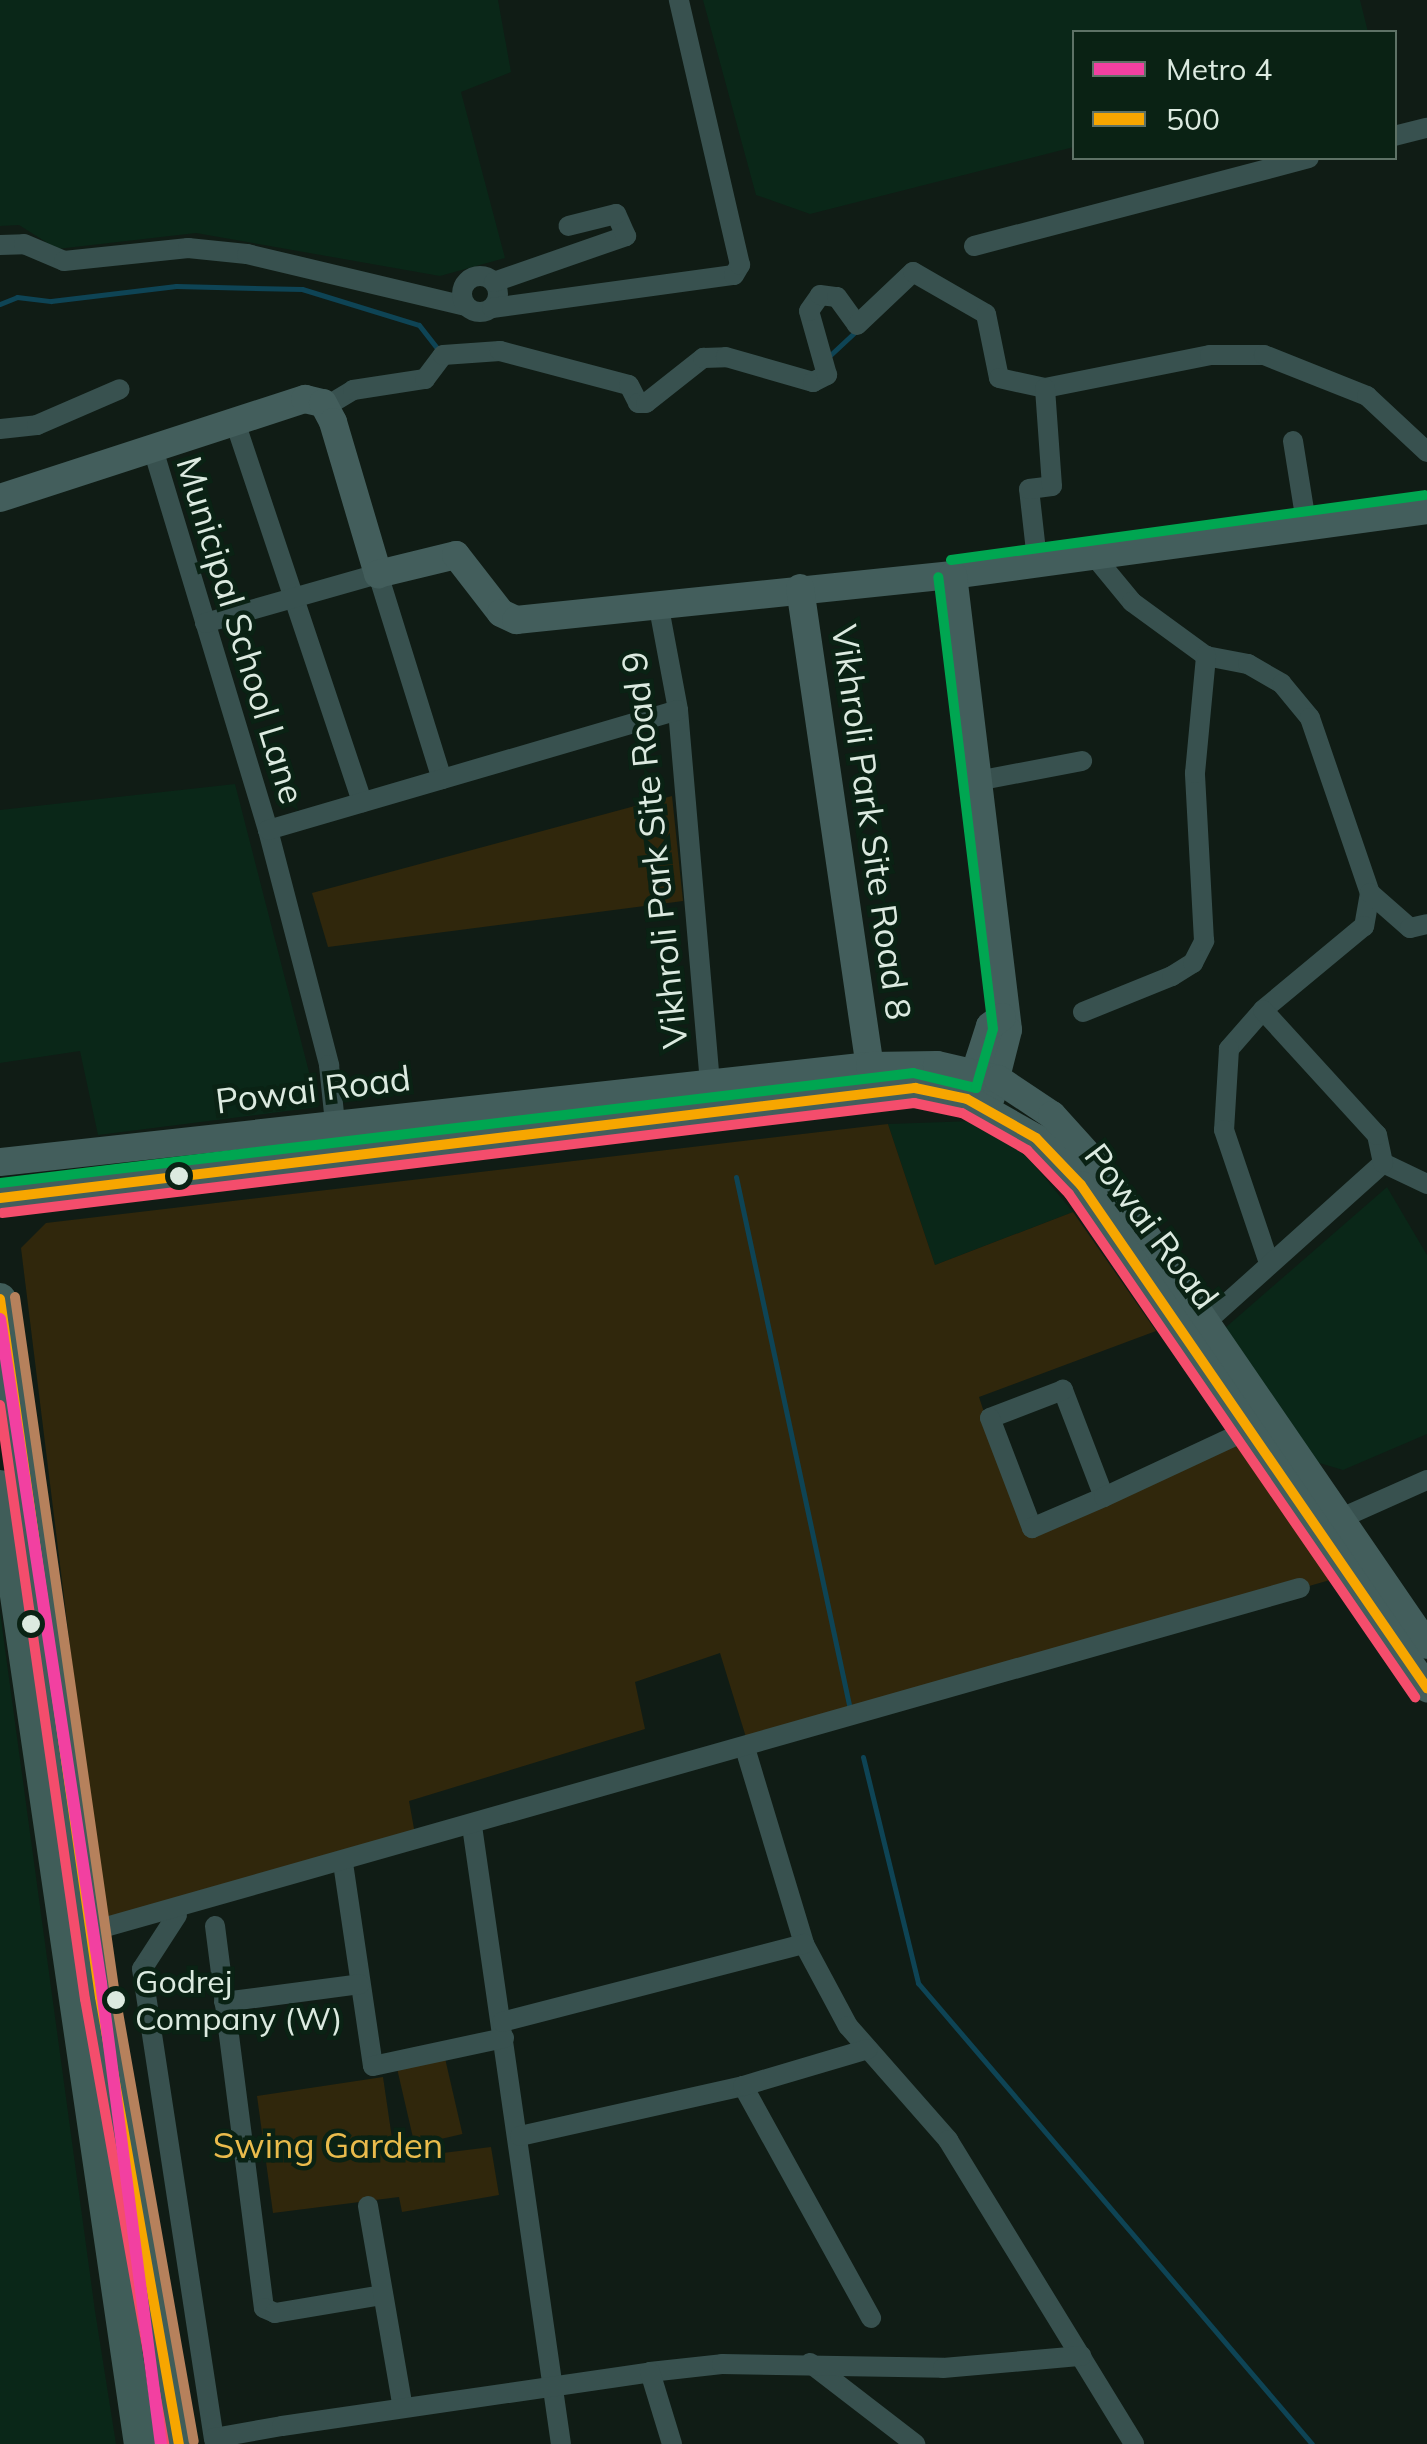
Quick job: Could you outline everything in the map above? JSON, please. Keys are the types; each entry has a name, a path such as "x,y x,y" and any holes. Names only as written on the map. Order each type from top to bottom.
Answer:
{"main road":[{"path":"0,498 305,399 325,407 378,574 456,556 501,613 516,620 953,575 1090,551 1306,528 1427,510"},
{"path":"953,575 977,781 995,1025"},
{"name":"Vikhroli Park Site Road 8","path":"800,588 870,1066"},
{"path":"936,1065 995,1025"},
{"path":"982,1089 1008,1030 995,1025"},
{"name":"Powai Road","path":"0,1162 870,1066 936,1065 982,1089 1052,1114 1100,1168 1206,1322 1427,1688"},
{"name":"Powai Road","path":"0,1198 915,1088 982,1089 1081,1184 1250,1429 1427,1645"},
{"path":"0,1299 140,2444"},
{"path":"0,1486 78,1934 178,2444"}],"street":[{"path":"0,245 24,244 64,262 188,248 247,254 478,312 734,275 740,265 678,0"},
{"path":"1397,135 1427,128"},
{"path":"974,246 1301,160"},
{"path":"494,282 626,236 616,214 568,226"},
{"path":"325,407 353,390 426,379 443,355 500,350 630,386 638,402 646,404 703,358 726,357 813,382 826,375 808,311 820,294 836,297 857,325 914,272 986,314 999,378 1046,388 1210,355 1264,355 1367,396 1427,452"},
{"path":"466,306 461,292 468,280 482,275 494,282 498,295 492,308"},
{"path":"1036,560 1028,489 1052,486 1046,388"},
{"path":"0,429 37,425 120,389"},
{"path":"235,422 362,802"},
{"path":"1293,442 1306,528"},
{"name":"Municipal School Lane","path":"153,449 268,830 329,1066 336,1123"},
{"path":"1090,551 1132,602 1206,656 1248,664 1282,684 1310,718 1370,893 1364,926 1263,1010 1229,1049 1224,1130 1269,1264"},
{"path":"205,624 378,574 442,779"},
{"name":"Vikhroli Park Site Road 9","path":"660,608 678,710 710,1085"},
{"path":"1083,1012 1172,976 1193,963 1204,941 1196,773 1206,656"},
{"path":"268,830 678,710"},
{"path":"977,781 1082,762"},
{"path":"1370,893 1410,928 1427,924"},
{"path":"1263,1010 1377,1135 1383,1163"},
{"path":"1383,1163 1427,1184"},
{"path":"1206,1322 1383,1163"},
{"path":"1104,1497 1063,1390 990,1418 1030,1527 1104,1497 1250,1429"},
{"path":"1330,1523 1427,1480"},
{"path":"78,1934 343,1863 1300,1588"},
{"path":"744,1748 804,1944 848,2026 948,2140 1134,2444"},
{"path":"472,1826 557,2382 561,2444"},
{"path":"343,1863 373,2066 804,1944"},
{"path":"177,1915 142,1969 215,2441 557,2382 650,2372 810,2363 943,2368 1081,2356"},
{"path":"215,1926 264,2308 276,2313 383,2295"},
{"path":"224,2002 360,1984"},
{"path":"520,2136 743,2086 868,2048"},
{"path":"743,2086 870,2318"},
{"path":"368,2206 403,2408"},
{"path":"810,2363 916,2444"},
{"path":"650,2372 672,2444"}],"shaded area":[{"path":"0,0 498,0 511,72 461,92 505,258 440,276 196,233 57,249 19,225 0,226"},
{"path":"703,0 1360,0 1368,30 1072,30 1072,148 810,214 756,195"},
{"path":"235,784 318,1107 98,1135 80,1051 0,1063 0,810"},
{"path":"974,1121 1021,1149 1073,1212 935,1265 888,1124"},
{"path":"1387,1187 1427,1255 1427,1434 1343,1470 1316,1462 1225,1328"},
{"path":"0,1612 95,2311 116,2444 0,2444"}],"green space":[{"path":"672,796 683,901 328,947 312,893"},
{"path":"888,1124 935,1265 1073,1212 1156,1331 979,1397 1021,1525 1234,1442 1330,1580 749,1747 720,1653 635,1682 645,1729 409,1801 416,1840 104,1922 21,1248 46,1223"},
{"path":"444,2054 462,2134 415,2145 396,2065"},
{"name":"Swing Garden","path":"383,2077 395,2159 491,2147 499,2195 402,2212 399,2197 273,2213 257,2096"}],"waterway":[{"path":"0,304 17,297 51,301 176,286 302,289 419,325 441,353"},
{"path":"826,359 855,332"},
{"path":"736,1177 850,1709"},
{"path":"863,1757 918,1983 1312,2444"}],"metro line":[{"name":"4","path":"0,1319 101,1983 161,2444"}],"transit line":[{"path":"951,560 1425,495"},
{"path":"0,1183 913,1073 976,1088 993,1029 938,577"},
{"name":"500","path":"0,1198 915,1088 967,1099 1036,1138 1081,1185 1427,1688"},
{"path":"2,1213 914,1103 962,1113 1027,1150 1069,1194 1415,1697"},
{"path":"15,1297 115,1995 194,2441"},
{"name":"500","path":"0,1299 100,1997 179,2444"},
{"path":"0,1405 85,1999 164,2444"}],"place":[{"name":"Godrej Company (W)","path":"116,2000"}]}
